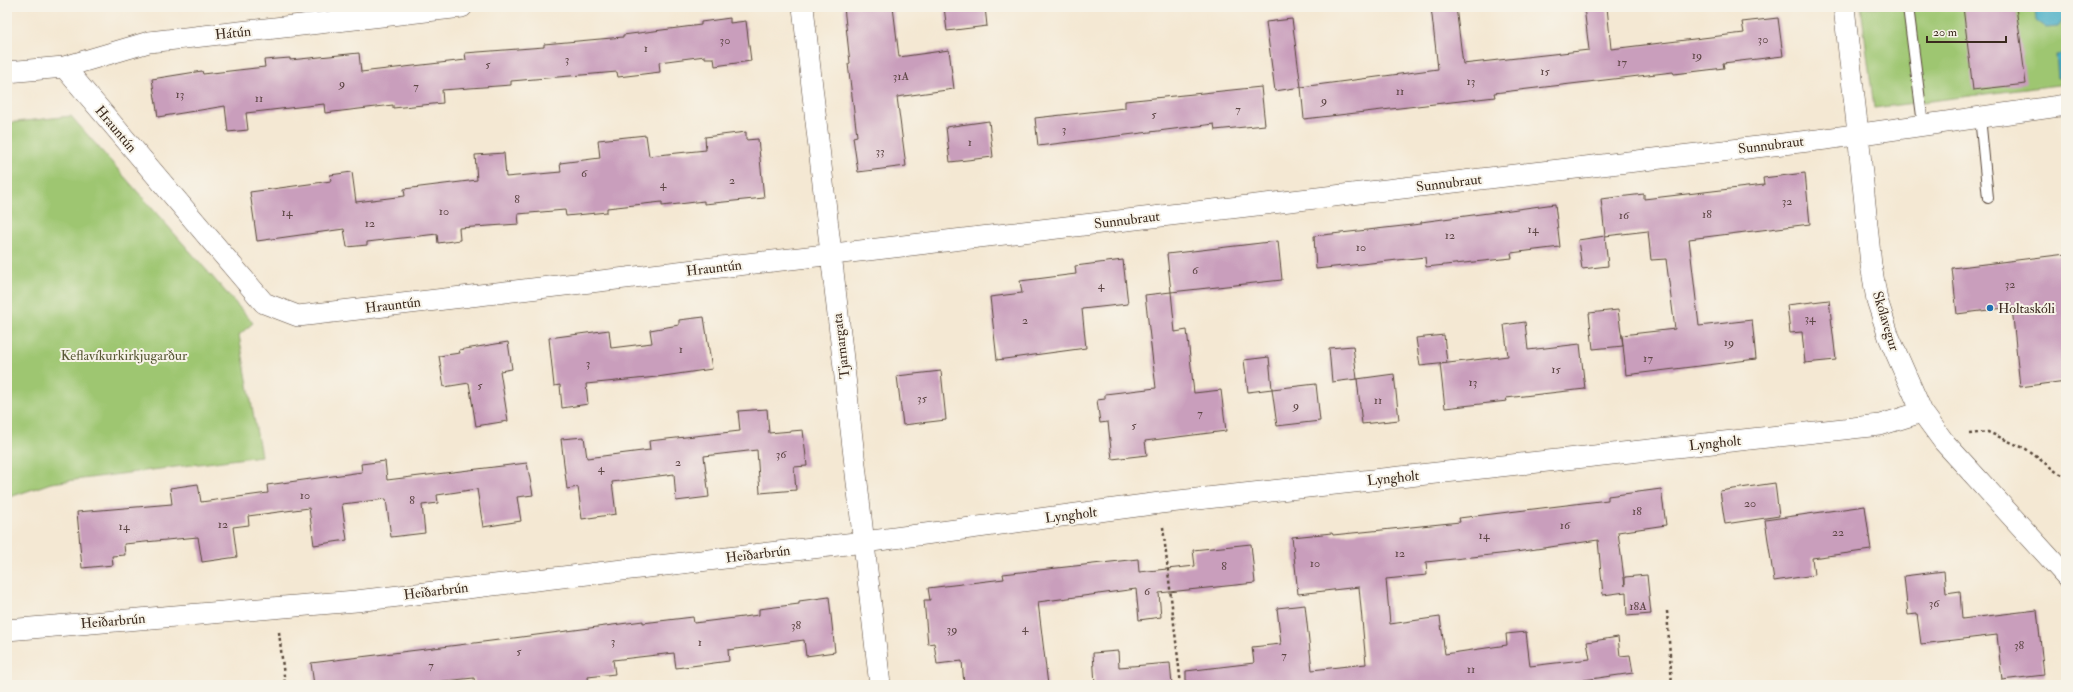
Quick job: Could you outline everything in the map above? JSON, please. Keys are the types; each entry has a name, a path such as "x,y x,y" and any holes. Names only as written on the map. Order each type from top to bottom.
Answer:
{"street":[{"name":"Hátún","path":"7,72 64,67 149,42 462,7"},
{"name":"Tjarnargata","path":"803,7 880,685"},
{"name":"Skólavegur","path":"1844,7 1871,265 1877,300 1900,366 1922,412 1944,442 2066,576"},
{"name":"Hrauntún","path":"64,67 264,303 298,316 831,255"},
{"name":"Sunnubraut","path":"831,255 1818,140 1858,133 2066,105"},
{"name":"Lyngholt","path":"864,542 1160,503 1880,425 1922,412"},
{"name":"Heiðarbrún","path":"7,630 356,601 864,542"}],"lane":[{"path":"1908,7 1923,124"},
{"path":"1980,116 1988,198"}],"path":[{"path":"1944,442 1975,432 1988,432 2026,449 2058,473 2066,476"},
{"path":"1160,503 1182,685"},
{"path":"276,607 285,685"},
{"path":"1667,611 1672,685"}],"green space":[{"path":"1861,7 2066,7 2066,84 1874,108"},
{"name":"Keflavíkurkirkjugarður","path":"71,116 253,323 239,335 261,456 51,483 7,498 7,123"}],"water":[{"path":"2035,7 2064,7 2065,18 2058,27 2046,28 2036,21"},
{"path":"2066,54 2066,77 2058,78 2056,55"}],"building":[{"path":"844,7 893,7 899,57 949,50 954,89 897,97 906,166 858,172 853,137 857,136 848,64 850,63"},
{"path":"944,7 985,7 987,26 947,31"},
{"path":"1431,7 1456,7 1463,64 1589,50 1584,7 1607,7 1611,49 1744,33 1742,22 1778,18 1783,56 1723,63 1724,68 1674,74 1673,72 1494,93 1495,97 1304,119 1301,87 1438,69"},
{"path":"1963,7 2016,7 2026,84 1973,90"},
{"path":"730,18 730,23 746,21 751,61 715,66 714,58 705,58 705,56 659,62 660,72 618,77 617,72 511,81 511,85 442,90 443,103 393,108 393,105 325,113 324,104 246,113 248,130 228,132 225,106 158,117 152,79 202,71 203,74 265,67 264,60 290,58 290,60 359,53 361,72 466,60 465,53 544,47 544,44 623,37 623,35 701,25 701,22"},
{"path":"1292,19 1301,87 1275,91 1266,22"},
{"path":"1261,87 1265,125 1215,130 1214,124 1038,146 1035,118 1125,108 1125,101"},
{"path":"989,121 993,157 950,162 946,127"},
{"path":"746,132 746,140 758,139 764,198 704,204 704,201 662,206 662,202 607,208 607,212 566,216 565,210 518,214 519,224 459,228 460,240 438,243 437,234 367,242 367,245 347,247 344,229 257,241 250,192 331,181 330,175 352,172 356,202 405,196 404,189 477,180 475,155 504,153 506,177 561,172 560,163 600,158 598,140 646,135 649,156 706,150 705,137"},
{"path":"1805,173 1810,224 1689,239 1699,326 1752,320 1756,359 1626,375 1622,335 1675,329 1666,259 1651,260 1648,231 1605,236 1601,199 1644,194 1644,199 1764,185 1763,178"},
{"path":"1555,204 1560,247 1511,253 1512,258 1426,267 1425,257 1316,269 1314,236 1421,224 1421,222"},
{"path":"1605,236 1608,266 1582,269 1578,240"},
{"path":"1278,241 1282,280 1171,292 1167,254"},
{"path":"2066,254 2066,381 2020,387 2012,307 1957,314 1952,268"},
{"path":"1123,260 1128,304 1082,309 1086,348 997,360 990,297 1022,293 1020,281 1076,274 1075,266"},
{"path":"1171,292 1175,332 1187,330 1194,393 1221,390 1226,431 1145,441 1147,455 1112,459 1108,422 1100,423 1097,400 1105,399 1105,394 1156,388 1145,295"},
{"path":"1829,300 1836,360 1805,363 1802,332 1790,333 1787,305"},
{"path":"1618,310 1623,346 1593,349 1589,313"},
{"path":"704,317 712,369 657,377 586,384 588,404 562,408 560,385 554,386 549,338 609,330 611,348 652,343 650,330 679,325 679,320"},
{"path":"1525,322 1528,350 1580,344 1585,389 1506,398 1507,401 1445,408 1440,364 1508,356 1504,325"},
{"path":"1444,335 1447,363 1420,366 1416,338"},
{"path":"508,342 512,369 500,371 508,421 476,426 469,383 444,387 439,356 460,353 459,350"},
{"path":"1353,346 1357,379 1332,382 1329,348"},
{"path":"1269,357 1272,389 1248,392 1244,360"},
{"path":"941,371 946,420 903,425 897,376"},
{"path":"1394,374 1399,420 1362,424 1357,379"},
{"path":"1316,384 1320,421 1277,426 1272,389"},
{"path":"767,409 769,433 803,430 807,466 794,467 796,490 760,493 757,450 704,456 709,497 676,501 674,474 612,482 616,514 582,519 578,487 567,489 561,439 584,437 587,458 650,450 649,441 740,431 738,411"},
{"path":"385,461 387,480 527,463 533,495 517,497 521,521 483,527 477,489 437,495 438,503 422,505 425,533 391,537 386,499 342,504 347,540 314,545 309,508 248,516 249,525 233,527 237,557 202,562 198,537 124,544 125,555 112,556 113,565 82,568 77,512 172,504 170,488 198,484 201,502 268,493 267,485 362,472 361,464"},
{"path":"1775,483 1779,516 1725,524 1720,491"},
{"path":"1661,489 1666,525 1618,532 1625,586 1625,577 1647,575 1651,614 1627,616 1626,592 1603,595 1598,540 1509,553 1426,562 1427,575 1386,579 1390,624 1440,617 1445,654 1507,645 1506,634 1526,632 1530,666 1590,659 1587,642 1618,637 1620,656 1630,655 1633,673 1584,680 1585,685 1288,685 1288,681 1251,685 1186,685 1186,671 1254,663 1252,647 1281,644 1277,608 1305,605 1312,670 1366,664 1359,587 1298,594 1292,537 1332,533 1333,535 1460,522 1459,518 1608,500 1608,496"},
{"path":"1865,506 1871,550 1812,558 1814,575 1774,581 1765,520"},
{"path":"1251,544 1255,583 1159,593 1161,617 1139,620 1136,589 1038,602 1048,685 964,685 962,661 937,664 934,643 928,644 924,600 930,600 928,588 1004,579 1003,574 1138,559 1139,572 1195,566 1193,550"},
{"path":"1944,571 1946,593 1960,591 1962,619 2037,610 2044,675 2002,680 1997,635 1921,644 1917,614 1908,615 1904,576"},
{"path":"829,597 835,652 806,656 804,640 728,650 729,661 676,668 674,653 613,660 615,674 588,677 589,685 475,685 474,678 434,682 434,685 314,685 311,663 643,621 643,623 693,617 694,623 759,615 759,609 799,604 799,601"},
{"path":"1118,651 1119,667 1170,663 1172,685 1095,685 1093,653"}],"place":[{"name":"Holtaskóli","path":"1990,308"}]}
